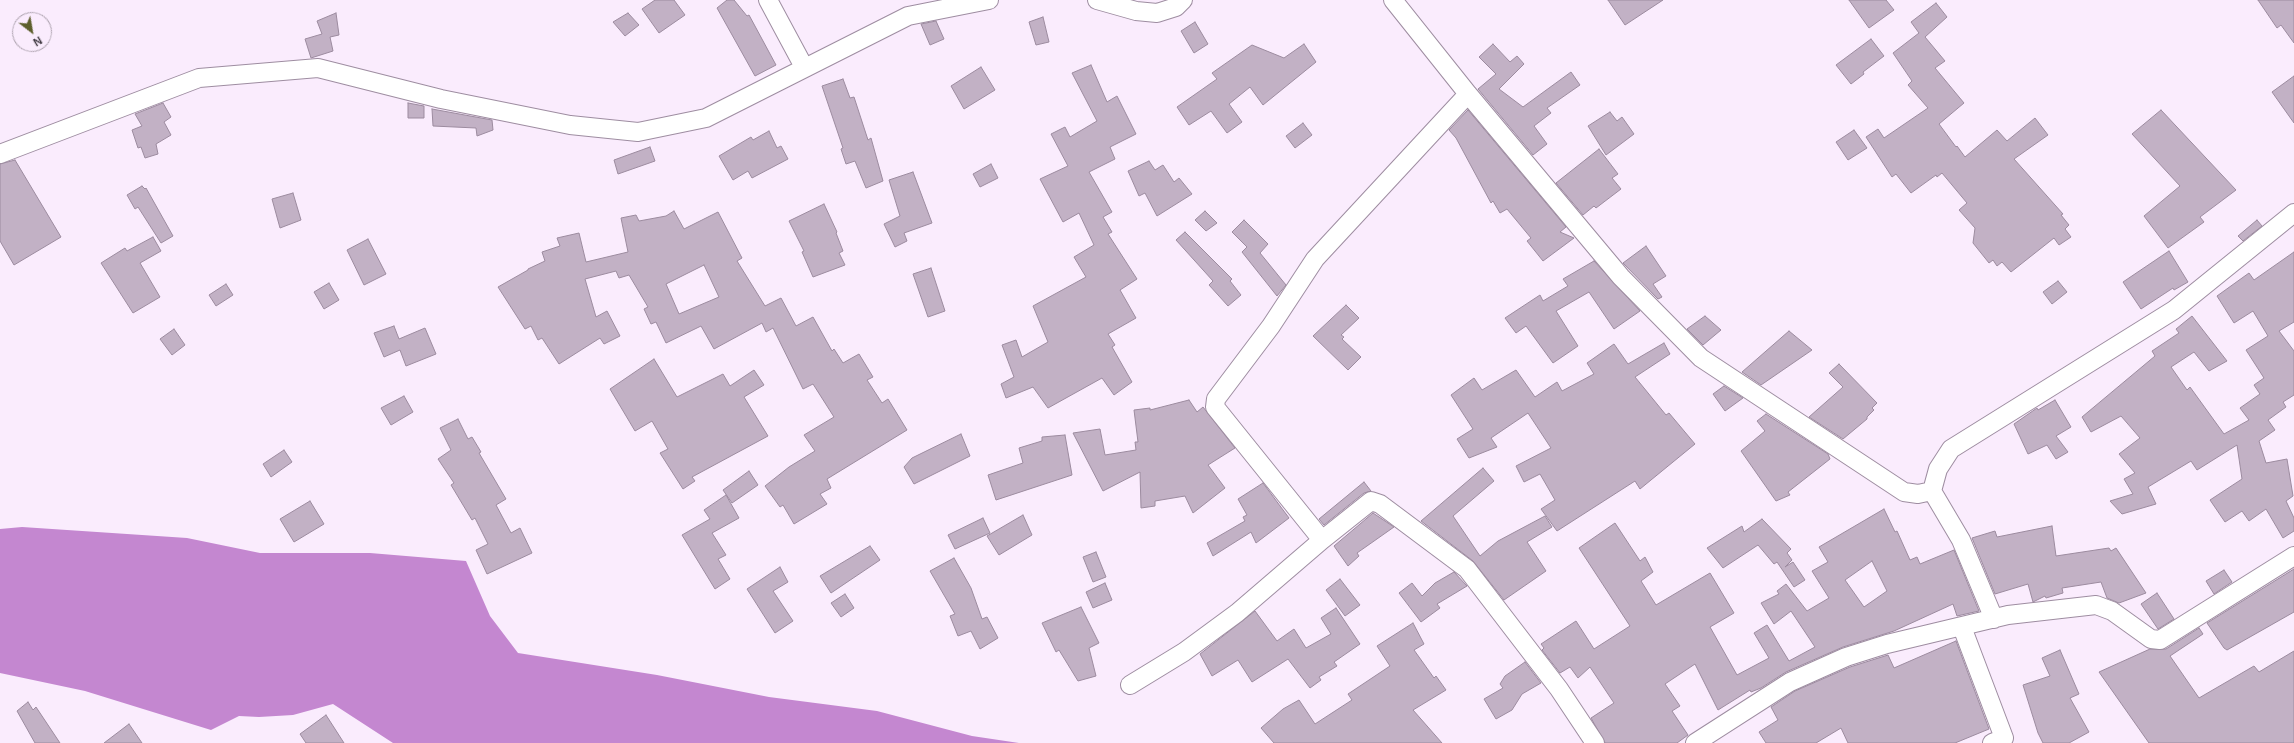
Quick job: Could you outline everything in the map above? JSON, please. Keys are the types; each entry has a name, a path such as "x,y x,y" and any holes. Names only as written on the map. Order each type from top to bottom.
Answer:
{"street":[{"path":"768,0 804,67"},
{"path":"0,154 199,78 318,68 441,99 547,121 570,125 638,132 706,118 804,67 908,16 989,0"},
{"path":"1097,0 1136,11 1157,13 1176,7 1183,0"},
{"path":"1393,0 1468,94 1621,277 1701,358 1904,492 1918,494 1932,491"},
{"path":"1322,540 1218,413 1215,407 1216,399 1271,326 1315,259 1468,94"},
{"path":"1994,619 1961,540 1932,491 1938,469 1951,449 2174,310 2294,213"},
{"path":"1130,685 1184,652 1237,613 1322,540 1371,501 1380,504 1467,569 1559,689 1595,743"},
{"path":"1695,743 1790,682 1846,657 1887,644 1962,628 1994,619 2096,605 2112,612 2156,641 2294,556"},
{"path":"1962,628 2004,738 1992,743"}],"shaded area":[{"path":"22,527 187,538 260,553 370,553 466,561 490,616 518,653 657,675 769,697 877,711 972,736 1019,743 393,743 333,704 293,715 259,717 239,716 211,730 85,691 0,673 0,529"}],"building":[{"path":"655,0 674,0 685,15 659,33 642,9"},
{"path":"727,0 734,0 747,16 749,15 776,65 755,76 717,8"},
{"path":"1608,0 1663,0 1625,25"},
{"path":"1849,0 1886,0 1894,10 1869,28"},
{"path":"2258,0 2294,0 2294,43 2281,25 2277,28"},
{"path":"1936,3 1947,17 1925,37 1945,61 1935,68 1964,103 1939,124 1956,147 1957,146 1965,157 1997,130 2007,141 2035,118 2048,135 2014,159 2063,214 2061,215 2069,225 2065,229 2071,237 2059,245 2054,238 2011,272 2002,262 1997,266 1993,260 1989,263 1973,243 1975,228 1959,210 1967,203 1942,173 1937,177 1936,175 1911,193 1896,174 1892,177 1866,137 1878,129 1884,138 1928,108 1908,85 1912,81 1893,53 1919,33 1911,22"},
{"path":"336,13 339,35 330,37 333,51 311,58 305,39 322,34 317,21"},
{"path":"628,13 639,25 625,36 613,22"},
{"path":"1043,17 1049,42 1036,45 1029,22"},
{"path":"936,21 944,39 930,45 921,24"},
{"path":"1195,22 1208,44 1194,53 1181,31"},
{"path":"1871,39 1884,56 1863,72 1864,74 1851,84 1836,65"},
{"path":"1304,44 1316,62 1263,105 1250,87 1229,104 1242,122 1227,133 1211,111 1189,125 1177,107 1217,79 1212,73 1252,45 1284,58"},
{"path":"1493,44 1510,62 1517,56 1524,64 1499,89 1523,107 1571,72 1580,85 1547,108 1551,113 1534,126 1547,144 1533,155 1478,89 1496,74 1479,57"},
{"path":"1091,65 1107,102 1117,96 1136,134 1110,147 1115,159 1089,172 1112,212 1103,217 1112,232 1108,234 1137,279 1120,290 1136,318 1108,334 1115,345 1112,347 1132,382 1114,395 1102,378 1048,408 1033,387 1006,398 1001,384 1014,377 1002,345 1016,340 1022,357 1048,342 1033,306 1086,277 1074,257 1094,245 1079,213 1063,222 1040,179 1068,166 1051,134 1065,127 1070,137 1097,121 1072,73"},
{"path":"981,67 995,90 964,109 951,86"},
{"path":"2294,76 2294,123 2272,92"},
{"path":"843,79 850,98 854,97 868,140 871,138 883,181 866,188 855,161 846,164 841,149 843,148 822,86"},
{"path":"163,103 171,117 164,122 171,135 156,144 158,154 145,158 141,147 138,148 132,130 142,126 135,114"},
{"path":"408,103 424,106 424,118 408,118"},
{"path":"432,109 492,120 493,130 477,136 476,128 433,126"},
{"path":"1468,110 1566,227 1560,232 1574,238 1543,261 1527,241 1531,238 1507,209 1500,213 1493,201 1491,203 1456,138 1449,130"},
{"path":"2161,110 2236,190 2200,217 2204,222 2168,248 2144,216 2180,186 2132,134"},
{"path":"1610,112 1617,121 1622,117 1634,134 1606,155 1588,126"},
{"path":"1303,123 1312,135 1295,148 1286,136"},
{"path":"1854,130 1867,148 1848,160 1836,142"},
{"path":"769,131 777,148 781,146 788,159 752,178 748,171 733,180 719,156 751,137 753,140"},
{"path":"650,147 655,161 618,174 614,160"},
{"path":"1599,149 1618,174 1612,178 1621,189 1596,208 1594,206 1583,215 1556,183"},
{"path":"15,160 61,237 14,265 0,241 0,164"},
{"path":"1149,161 1155,170 1163,165 1174,182 1179,178 1192,194 1157,216 1145,193 1139,196 1128,171"},
{"path":"991,164 998,178 980,187 973,174"},
{"path":"913,172 932,223 904,233 907,241 895,247 884,224 900,216 889,180"},
{"path":"142,186 145,189 146,188 173,236 161,243 138,207 135,209 127,195"},
{"path":"293,193 301,220 280,228 272,199"},
{"path":"824,204 837,232 836,233 843,251 839,253 845,265 813,277 802,252 804,251 789,221"},
{"path":"674,211 684,229 718,212 742,258 737,261 765,306 781,298 796,326 813,317 832,351 834,349 843,363 859,354 873,377 867,380 882,403 888,399 907,430 827,479 831,488 820,494 827,504 794,524 783,505 780,507 765,486 789,467 815,451 804,435 834,417 813,384 803,389 773,328 766,332 762,323 714,349 701,326 666,343 656,322 651,324 644,309 648,307 629,275 619,278 616,271 585,279 596,317 607,311 620,336 604,344 600,338 559,364 542,338 538,340 531,326 525,329 498,287 528,269 545,261 542,252 560,246 557,238 579,233 586,262 628,252 621,218 636,215 639,221 666,216","holes":["704,265 719,297 679,314 666,284"]},
{"path":"1205,211 1217,223 1206,231 1195,220"},
{"path":"1244,220 1268,244 1260,253 1286,285 1277,296 1242,252 1247,247 1232,232"},
{"path":"2257,220 2262,226 2243,241 2238,236"},
{"path":"1185,232 1232,279 1230,281 1241,295 1228,306 1209,285 1213,281 1176,240"},
{"path":"153,237 161,251 140,263 160,297 133,313 101,263 125,248 127,251"},
{"path":"368,239 386,274 364,285 347,250"},
{"path":"1646,246 1666,276 1653,284 1662,297 1658,299 1623,263"},
{"path":"2169,251 2188,282 2174,290 2173,288 2141,309 2123,282"},
{"path":"2294,252 2294,322 2279,331 2294,351 2294,395 2283,402 2286,407 2268,420 2275,430 2259,441 2266,463 2287,459 2293,496 2286,501 2294,518 2294,531 2283,538 2266,509 2249,521 2242,511 2225,522 2210,500 2242,479 2237,445 2197,470 2191,461 2148,487 2156,504 2122,514 2110,501 2133,494 2124,479 2135,473 2119,454 2140,438 2121,416 2091,432 2082,417 2155,356 2152,351 2179,333 2176,329 2192,316 2227,361 2209,371 2194,352 2171,367 2187,390 2190,387 2224,434 2249,420 2240,408 2260,394 2254,385 2264,378 2246,350 2268,336 2253,311 2234,323 2217,296 2249,273 2254,280"},
{"path":"1594,261 1640,311 1614,329 1589,292 1556,311 1578,346 1553,363 1526,326 1516,333 1505,318 1540,295 1543,301 1568,286 1563,279"},
{"path":"931,268 945,311 928,317 913,274"},
{"path":"2058,281 2067,292 2052,304 2043,292"},
{"path":"329,283 339,300 324,309 314,292"},
{"path":"226,284 233,295 216,306 209,295"},
{"path":"1346,305 1359,318 1341,335 1344,337 1342,339 1361,357 1348,370 1313,336"},
{"path":"1705,316 1721,330 1703,345 1687,329"},
{"path":"394,326 399,339 425,328 436,354 406,366 400,350 384,357 374,333"},
{"path":"174,329 185,345 172,355 160,339"},
{"path":"1789,331 1812,350 1761,385 1742,372"},
{"path":"1664,343 1670,354 1635,377 1666,415 1669,413 1695,444 1640,489 1635,481 1557,531 1541,509 1555,500 1540,474 1524,482 1516,466 1551,448 1528,413 1491,438 1497,447 1469,458 1457,439 1473,429 1451,395 1474,378 1482,390 1516,370 1535,397 1557,382 1562,391 1594,374 1587,363 1614,344 1628,364"},
{"path":"654,359 677,397 723,374 730,386 754,370 764,385 744,397 768,436 692,477 695,481 683,489 660,453 668,449 652,421 635,431 610,389"},
{"path":"1839,364 1877,403 1872,408 1874,410 1867,417 1867,419 1843,439 1809,417 1843,387 1829,373"},
{"path":"1724,386 1743,398 1725,411 1713,394"},
{"path":"404,396 413,412 391,425 381,408"},
{"path":"1189,400 1197,412 1203,407 1235,448 1208,465 1225,488 1193,513 1185,496 1155,501 1155,506 1141,508 1140,472 1103,491 1073,433 1100,429 1105,455 1136,450 1135,442 1138,442 1134,410 1150,408 1150,410"},
{"path":"2055,400 2071,427 2056,436 2068,452 2056,459 2047,445 2028,454 2014,424 2037,408 2038,410"},
{"path":"1766,414 1828,454 1830,459 1788,492 1790,495 1776,501 1741,451 1765,431 1757,421"},
{"path":"458,419 468,439 472,437 481,452 479,453 506,499 496,505 511,533 520,528 532,553 487,574 476,550 488,544 475,518 472,520 451,485 454,483 438,459 451,450 440,428"},
{"path":"961,434 970,456 914,484 904,467 912,458"},
{"path":"1065,435 1072,475 996,500 988,475 1023,463 1019,448 1042,441 1042,437"},
{"path":"284,450 292,462 271,477 263,464"},
{"path":"1483,468 1494,481 1453,516 1480,556 1498,541 1545,516 1552,527 1527,542 1546,571 1504,600 1473,561 1421,521"},
{"path":"749,471 758,485 732,503 723,490"},
{"path":"1364,482 1371,491 1364,493 1324,525 1319,519"},
{"path":"1263,483 1289,518 1256,543 1251,532 1213,556 1207,543 1245,521 1243,517 1247,515 1238,499"},
{"path":"726,495 739,518 712,533 726,555 718,559 730,579 715,589 682,535 710,519 704,510"},
{"path":"310,501 324,524 294,542 280,519"},
{"path":"1884,509 1895,532 1897,531 1910,560 1917,557 1920,564 1954,550 1979,611 1957,616 1953,604 1894,631 1843,647 1786,672 1761,688 1751,692 1750,690 1718,710 1695,664 1665,684 1680,706 1672,711 1688,735 1677,743 1605,743 1591,718 1614,703 1590,667 1578,678 1570,667 1560,673 1542,650 1544,648 1541,644 1576,621 1594,649 1630,626 1579,548 1615,523 1640,561 1645,557 1653,572 1641,581 1656,605 1710,573 1734,613 1710,627 1737,675 1769,658 1754,633 1767,625 1789,661 1815,647 1791,611 1774,624 1761,603 1779,594 1777,591 1786,584 1807,611 1829,598 1812,571 1828,562 1819,547","holes":["1872,561 1887,591 1864,607 1845,580"]},
{"path":"1373,513 1394,527 1357,553 1359,556 1348,566 1334,546"},
{"path":"1023,515 1032,535 999,555 987,536"},
{"path":"983,518 990,533 955,549 948,535"},
{"path":"1762,519 1791,549 1787,553 1792,560 1785,567 1793,562 1805,580 1794,587 1777,562 1774,564 1758,545 1723,568 1707,548 1742,526 1744,532"},
{"path":"2052,526 2056,556 2109,548 2111,551 2116,548 2146,593 2119,603 2107,598 2101,582 2062,588 2063,593 2046,598 2045,596 2033,602 2028,584 1995,594 1972,538 1995,531 1997,537"},
{"path":"870,546 880,560 831,593 820,576"},
{"path":"1096,552 1106,577 1093,582 1083,557"},
{"path":"954,558 971,588 982,619 987,617 998,638 980,649 971,631 958,636 950,616 955,614 930,571"},
{"path":"780,567 788,582 773,591 793,621 775,633 747,589"},
{"path":"2294,569 2294,612 2227,650 2224,648 2207,623"},
{"path":"2224,570 2232,582 2214,594 2206,581"},
{"path":"1454,572 1467,586 1437,604 1440,608 1421,622 1399,593 1412,583 1422,596 1435,583"},
{"path":"1340,579 1360,605 1345,616 1326,590"},
{"path":"1105,583 1112,600 1093,608 1086,592"},
{"path":"2157,593 2174,619 2158,629 2141,604"},
{"path":"845,594 854,608 841,617 831,603"},
{"path":"1081,607 1099,643 1089,648 1096,676 1078,681 1059,650 1056,652 1042,623"},
{"path":"1336,608 1360,644 1334,662 1337,666 1319,677 1321,680 1310,688 1288,659 1252,682 1238,660 1212,676 1200,654 1255,611 1277,641 1294,629 1306,648 1331,634 1321,618"},
{"path":"1413,623 1424,644 1414,650 1434,678 1436,676 1446,690 1413,710 1442,743 1274,743 1261,728 1283,709 1299,700 1315,724 1352,700 1348,694 1390,666 1377,646"},
{"path":"2199,628 2203,634 2170,656 2199,698 2254,666 2259,672 2294,651 2294,743 2149,743 2099,672 2150,649 2166,649"},
{"path":"1956,641 1989,729 1955,743 1848,743 1841,728 1816,743 1766,743 1759,732 1778,720 1771,707 1795,691 1850,667 1888,655 1894,668"},
{"path":"2060,650 2079,694 2070,698 2089,732 2069,743 2043,743 2038,733 2023,685 2050,676 2042,658"},
{"path":"1525,662 1541,683 1522,694 1512,710 1496,719 1484,699 1503,688 1500,684 1505,676"},
{"path":"28,702 33,710 36,707 60,743 35,743 17,711"},
{"path":"326,715 344,743 306,743 300,734"},
{"path":"129,724 142,743 104,743"}]}
